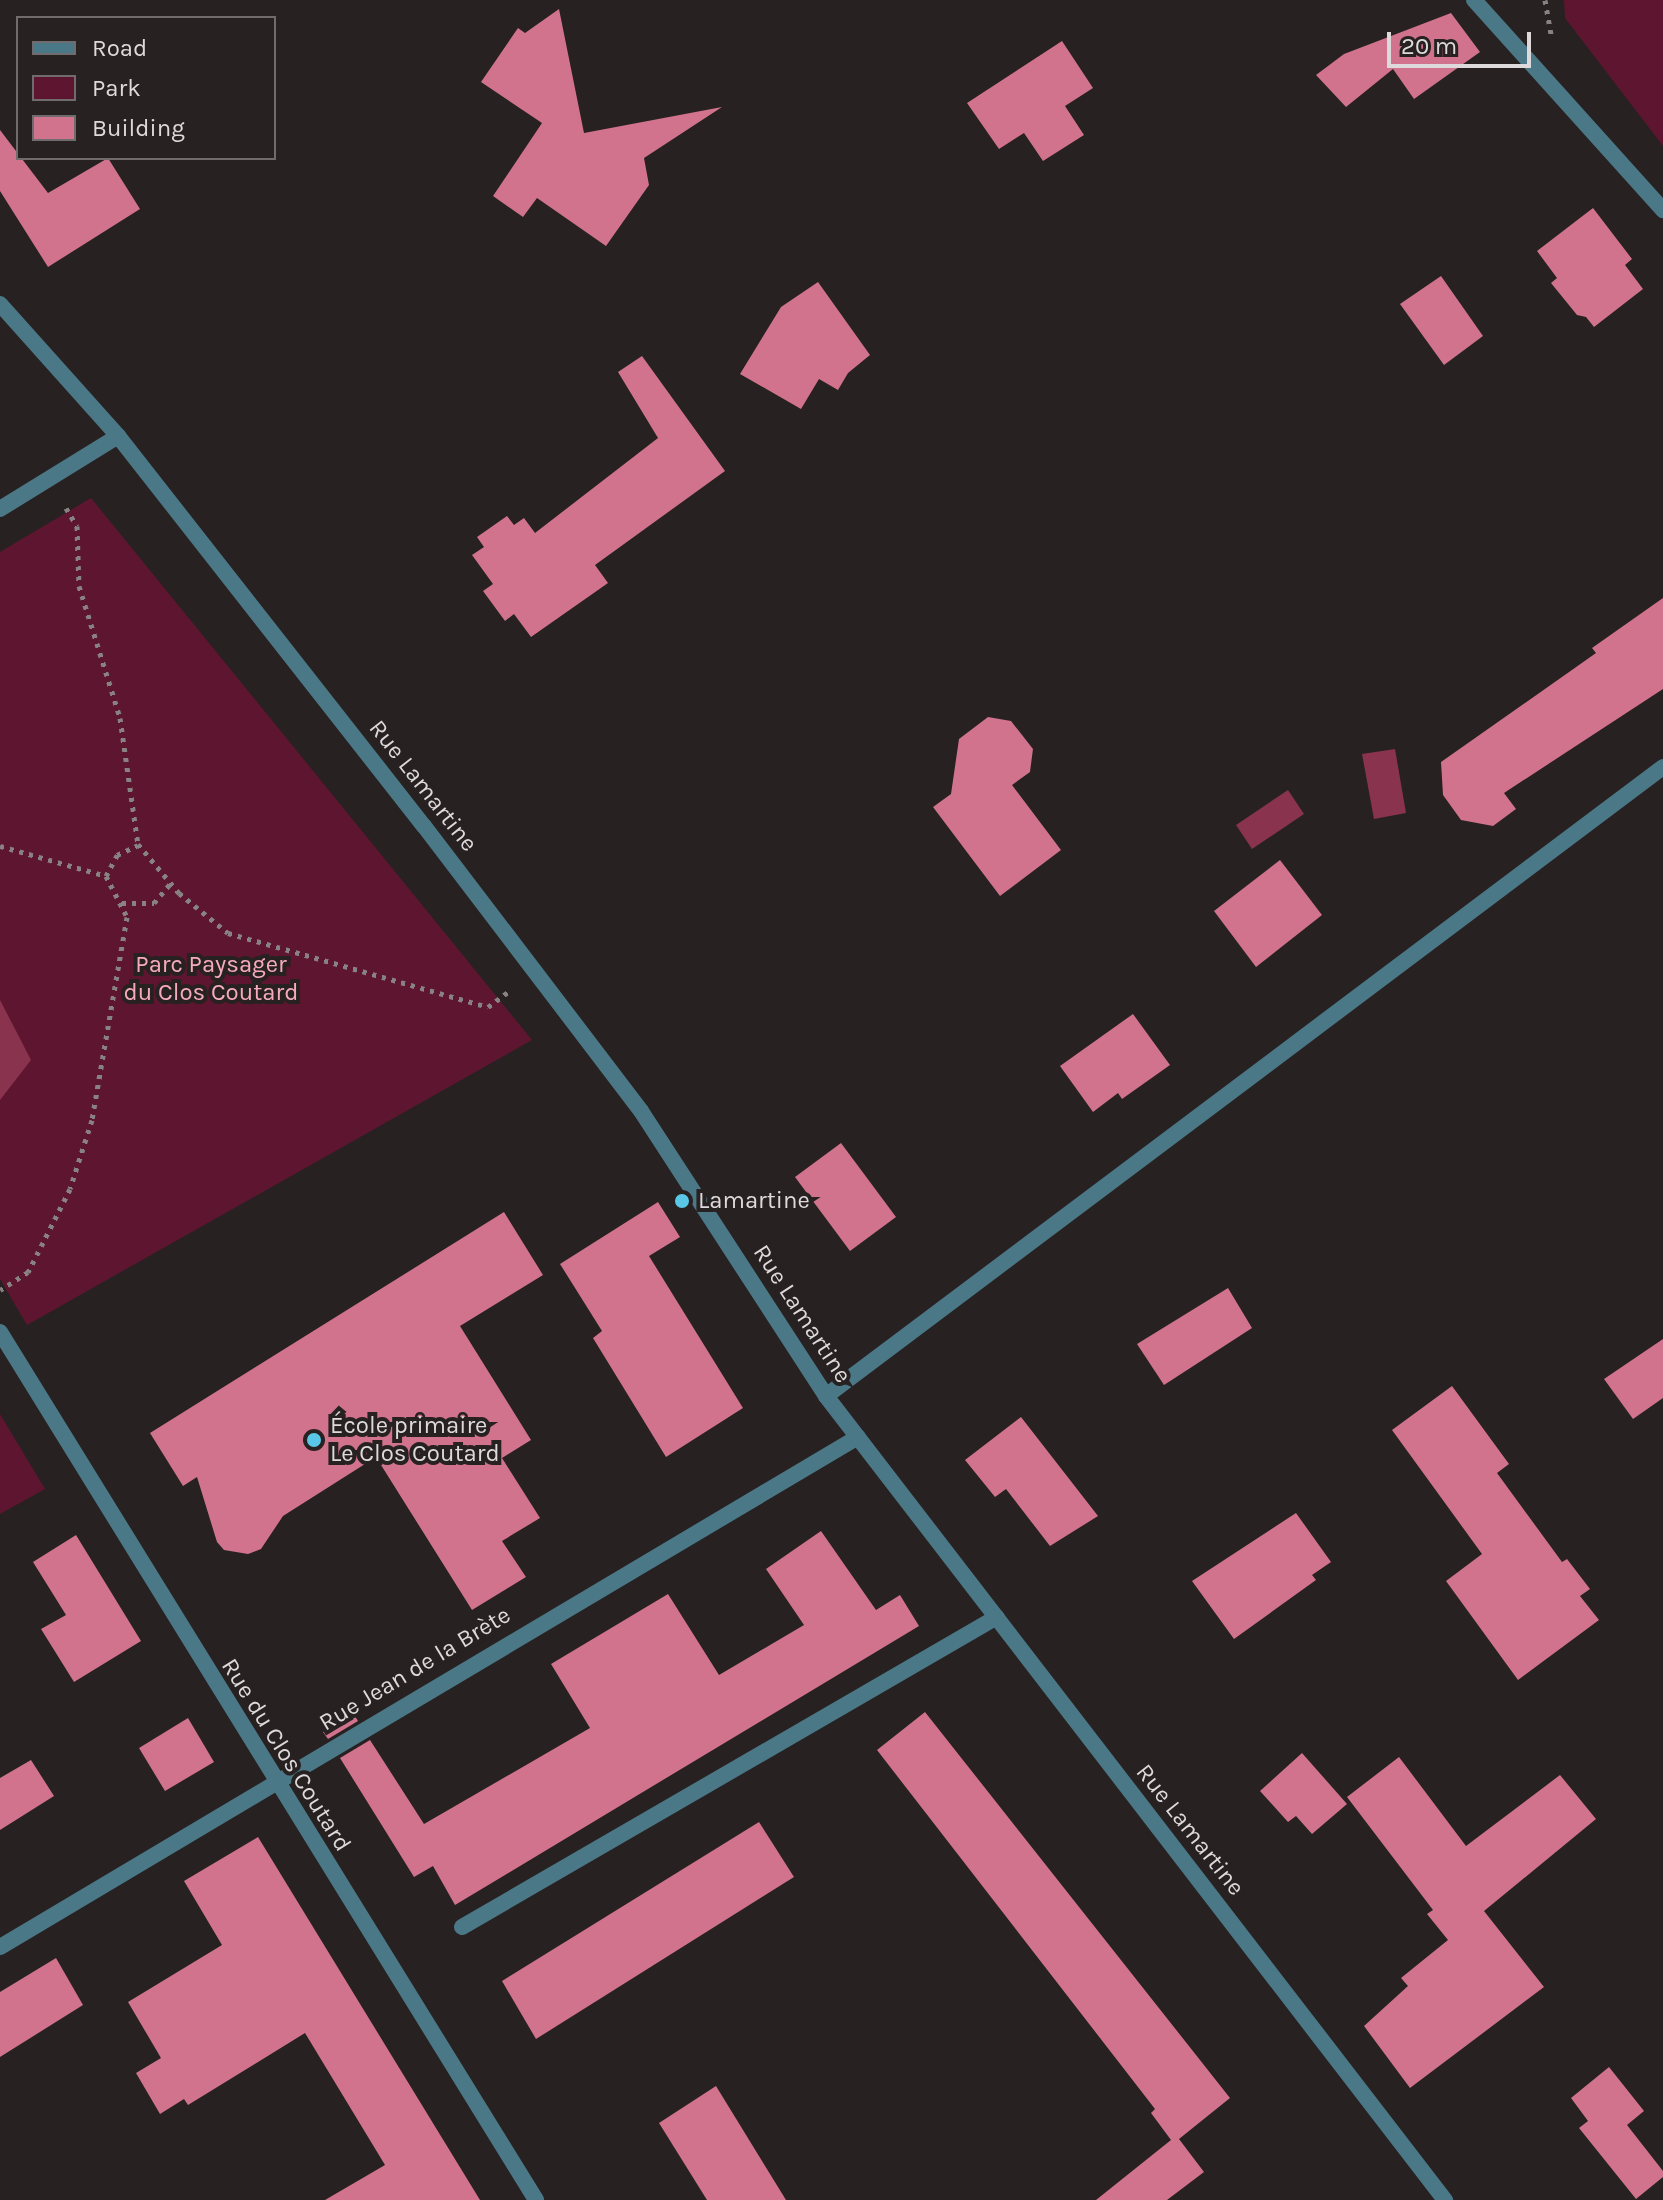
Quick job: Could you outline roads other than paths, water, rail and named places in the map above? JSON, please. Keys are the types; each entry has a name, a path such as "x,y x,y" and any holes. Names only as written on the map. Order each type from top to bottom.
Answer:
{"street":[{"path":"1474,0 1663,210"},
{"name":"Rue Lamartine","path":"0,304 118,436 641,1111 826,1396 1445,2200"},
{"path":"0,509 118,436"},
{"path":"826,1396 1663,767"},
{"name":"Rue du Clos Coutard","path":"0,1332 275,1783 536,2200"},
{"name":"Rue Jean de la Brète","path":"0,1947 858,1437"},
{"path":"462,1927 997,1617"}],"place":[{"name":"Lamartine","path":"682,1201"},
{"name":"École primaire Le Clos Coutard","path":"314,1440"}],"park label":[{"name":"Parc Paysager du Clos Coutard","path":"211,979"}]}
